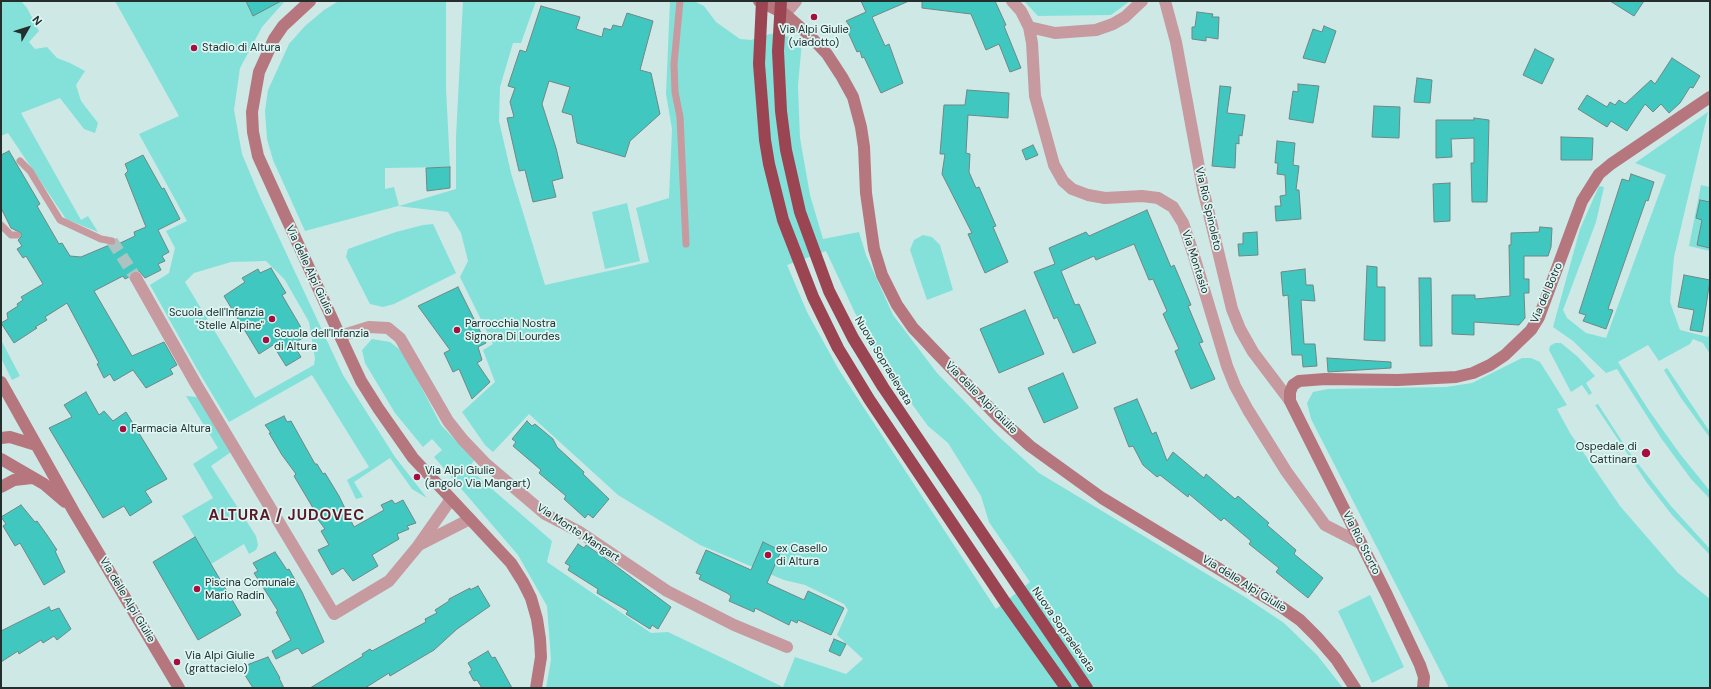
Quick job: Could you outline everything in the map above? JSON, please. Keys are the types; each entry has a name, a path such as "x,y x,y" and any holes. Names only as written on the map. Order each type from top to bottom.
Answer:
{"highway":[{"path":"762,1 760,64 765,140 779,205 798,261 824,321 853,373 1005,602 1066,688"},
{"name":"Nuova Sopraelevata","path":"781,1 778,51 781,111 786,150 800,212 832,297 867,363 1020,592 1087,688"}],"street":[{"name":"Via delle Alpi Giulie","path":"310,1 283,26 265,55 259,72 254,91 252,112 253,132 258,156 361,381 381,413 413,458 511,562 531,598 537,619 540,638 540,658 536,688"},
{"name":"Via delle Alpi Giulie","path":"759,1 785,14 810,36 827,54 842,77 852,98 861,127 864,147 866,193 874,249 882,276 897,306 913,328 998,418 1030,446 1102,498 1256,591 1300,620 1336,659 1355,688"},
{"path":"785,14 796,1"},
{"name":"Via Montasio","path":"1012,1 1021,12 1029,27 1032,43 1035,96 1054,165 1063,181 1072,189 1088,195 1105,198 1142,196 1158,198 1173,207 1182,222 1190,243 1227,366 1235,386 1248,410 1286,471 1325,525 1360,543"},
{"path":"1029,27 1055,32 1096,30 1113,24 1125,17 1142,1"},
{"name":"Via Rio Spinoleto","path":"1165,1 1176,42 1203,189 1232,309 1240,329 1253,352 1290,401"},
{"name":"Via del Botro","path":"1290,401 1290,392 1293,385 1299,381 1325,379 1405,380 1456,377 1473,373 1490,365 1505,355 1531,330 1539,317 1582,201 1599,174 1611,164 1710,97"},
{"path":"136,278 196,384 334,614 389,581 418,546 451,499"},
{"name":"Via Monte Mangart","path":"340,336 369,327 388,328 400,338 448,421 463,440 491,468 545,514 578,531 667,591 734,625 787,647"},
{"name":"Via delle Alpi Giulie","path":"1,382 74,512 179,688"},
{"name":"Via Rio Storto","path":"1290,401 1387,595 1420,665 1424,676 1423,688"},
{"path":"1,438 21,440 36,445"},
{"name":"Via delle Alpi Giulie","path":"1,459 44,484 60,497 74,512"},
{"path":"1,487 14,480 32,478"},
{"path":"418,546 470,519"}],"lane":[{"path":"680,1 674,64 675,92 680,117 686,244"},
{"path":"20,161 30,171 60,220 95,237 112,241"},
{"path":"1,224 11,235 17,235"}],"shaded area":[{"path":"1,1 21,1 27,8 39,31 29,42 35,49 47,47 57,58 85,71 76,85 81,101 98,123 95,133 84,129 60,98 21,113 81,220 88,216 98,232 66,219 8,133 1,136"},
{"path":"115,1 285,1 262,27 240,68 234,110 242,154 260,197 343,375 395,457 427,498 412,489 390,458 354,482 363,497 356,499 347,480 369,467 312,375 229,422 197,369 150,285 169,273 175,248 166,231 187,221 139,134 179,116","holes":["266,261 285,280 309,322 315,358 314,365 255,398 185,282 194,273 231,262"]},
{"path":"339,1 446,1 446,88 450,167 385,168 385,189 394,187 399,206 456,189 456,137 463,1 536,1 521,43 513,43 500,87 499,121 511,173 545,285 649,262 636,208 669,198 672,129 666,94 670,1 694,1 704,6 716,22 740,39 751,40 776,33 802,41 798,86 800,138 810,195 823,239 859,232 866,255 893,315 937,373 998,436 1039,473 1245,597 1284,623 1317,655 1343,688 546,688 551,660 547,606 518,555 434,457 442,450 432,439 423,447 395,413 365,363 362,350 372,339 390,342 403,352 441,425 474,460 469,469 552,541 547,562 651,633 668,632 783,687 795,657 846,674 863,659 837,635 848,610 844,604 805,585 784,580 700,545 618,495 529,414 493,452 485,445 462,412 495,382 483,350 493,344 460,277 468,261 461,233 448,212 398,206 305,231 273,160 267,139 265,111 268,90 289,44 305,26 324,10","holes":["826,251 855,313 884,366 928,426 948,443 981,496 989,522 1030,582 996,609 839,370 807,312 787,265"]},
{"path":"1024,1 1130,1 1111,15 1038,16"},
{"path":"1708,112 1674,257 1670,302 1680,330 1708,337 1710,332 1710,354 1703,343 1693,339 1690,344 1659,361 1648,345 1618,362 1650,412 1680,454 1710,491 1710,499 1691,479 1661,438 1617,369 1606,373 1573,341 1553,327 1580,229 1599,186 1604,187 1596,222 1563,310 1567,318 1586,333 1606,338 1666,175 1635,163"},
{"path":"1701,185 1710,187 1710,251 1689,246"},
{"path":"627,203 640,261 605,269 592,212"},
{"path":"433,224 456,273 394,304 383,307 370,304 346,257 348,249 396,232"},
{"path":"923,235 932,237 940,245 953,290 927,300 910,250 914,240"},
{"path":"1,340 20,376 12,380 1,358"},
{"path":"1555,343 1561,343 1578,357 1595,376 1586,383 1592,393 1589,395 1582,385 1571,392 1549,350 1550,346"},
{"path":"1522,358 1531,358 1540,362 1567,405 1557,409 1570,433 1620,506 1678,573 1710,599 1710,688 1449,688 1311,419 1307,403 1313,392 1328,389 1446,387 1472,383"},
{"path":"1667,368 1710,432 1710,438 1681,398 1664,370"},
{"path":"186,396 197,397 204,405 231,452 211,466 256,536 258,545 256,550 249,554 244,544 211,564 182,516 213,498 193,464 218,448"},
{"path":"1598,404 1629,452 1670,505 1710,549 1710,555 1672,515 1647,483 1595,405"},
{"path":"1370,595 1404,667 1372,683 1338,611"}],"building":[{"path":"246,1 281,1 253,16"},
{"path":"861,1 909,1 872,17 885,46 889,44 903,83 881,93 864,57 862,58 860,51 857,52 847,30 851,28 846,21 866,12"},
{"path":"922,1 995,1 1006,25 1004,26 1021,68 1010,72 999,44 986,50 971,14 922,8"},
{"path":"1610,1 1644,1 1634,16"},
{"path":"541,6 580,17 576,29 602,37 604,28 611,30 613,25 622,27 627,13 653,21 640,70 651,73 660,114 630,141 625,157 577,143 572,115 562,112 570,87 549,81 542,104 556,148 563,178 552,181 556,197 533,202 525,170 519,171 507,118 514,117 510,102 515,88 508,86 520,50 526,52"},
{"path":"1197,12 1213,14 1212,17 1219,17 1218,39 1206,37 1206,41 1192,39 1192,27 1195,27"},
{"path":"1324,26 1336,31 1325,63 1303,58 1313,29 1322,32"},
{"path":"1535,49 1554,59 1542,84 1523,75"},
{"path":"1672,58 1700,76 1693,88 1690,87 1680,103 1669,113 1661,104 1653,112 1645,104 1627,131 1611,121 1607,127 1578,109 1587,95 1607,107 1610,102 1615,105 1619,100 1625,104 1651,80 1655,84"},
{"path":"1417,78 1432,80 1430,103 1414,102"},
{"path":"1298,84 1319,86 1313,123 1289,119 1293,91 1298,92"},
{"path":"1220,86 1231,87 1227,113 1245,115 1242,136 1239,135 1239,144 1236,143 1235,168 1212,166"},
{"path":"967,90 1009,93 1008,118 968,115 966,153 970,154 969,172 976,188 979,187 996,226 993,227 1008,262 985,273 968,234 972,233 942,174 945,154 940,154 944,105 965,105"},
{"path":"1374,106 1400,107 1399,138 1372,137"},
{"path":"1474,118 1489,120 1487,202 1472,202 1471,163 1474,163 1474,138 1451,139 1452,157 1436,158 1436,120 1474,120"},
{"path":"1561,137 1593,138 1592,160 1561,160"},
{"path":"1277,141 1295,143 1293,165 1299,166 1296,190 1299,190 1301,219 1276,221 1275,206 1281,206 1280,196 1286,195 1285,175 1277,174 1278,163 1275,163"},
{"path":"1033,145 1038,155 1026,160 1022,150"},
{"path":"9,151 40,204 37,206 59,244 62,243 70,256 81,257 107,246 114,246 135,236 134,232 146,227 125,174 128,171 125,164 143,155 162,189 164,188 180,219 158,230 169,252 162,256 165,261 158,264 161,270 145,278 139,271 133,271 129,277 125,279 123,276 94,291 132,356 164,342 177,365 170,369 173,374 146,388 133,370 114,381 110,374 104,378 97,364 99,363 67,303 45,317 47,320 14,343 1,323 8,319 7,313 18,306 17,304 23,300 21,297 43,284 26,256 23,258 17,249 22,246 18,240 21,237 21,233 11,228 1,208 1,155"},
{"path":"450,167 450,188 427,191 426,168"},
{"path":"1631,174 1654,182 1648,201 1646,200 1608,309 1613,310 1606,329 1583,321 1586,315 1579,313 1622,179 1629,181"},
{"path":"1450,183 1450,221 1434,222 1433,184"},
{"path":"1700,200 1710,202 1710,248 1697,245 1702,220 1696,218"},
{"path":"1147,210 1171,267 1174,265 1191,305 1188,306 1203,342 1199,343 1215,379 1191,389 1175,351 1179,349 1163,314 1167,311 1153,279 1149,280 1134,244 1096,260 1094,256 1061,271 1075,305 1079,304 1096,343 1073,353 1057,317 1054,319 1034,272 1055,264 1049,248 1086,232 1089,236"},
{"path":"1540,227 1552,228 1551,247 1548,256 1524,256 1524,279 1529,279 1529,293 1524,293 1525,318 1519,325 1474,322 1474,335 1452,334 1452,295 1475,295 1475,299 1510,296 1509,245 1511,245 1511,233 1539,232"},
{"path":"1257,232 1258,255 1239,256 1238,244 1243,244 1243,233"},
{"path":"1367,266 1377,267 1377,287 1385,287 1385,341 1364,340"},
{"name":"Scuola dell'Infanzia \"Stelle Alpine\"","path":"271,268 286,293 282,295 306,336 293,344 301,357 286,366 273,345 259,354 224,296 245,282 242,278 258,269 260,273"},
{"path":"1305,269 1306,285 1313,285 1315,301 1301,300 1304,344 1315,344 1317,366 1303,367 1302,355 1292,355 1288,295 1283,296 1281,272"},
{"path":"1684,275 1710,280 1702,332 1690,330 1694,310 1678,307"},
{"path":"1419,278 1431,278 1432,346 1420,346"},
{"name":"Parrocchia Nostra Signora Di Lourdes","path":"458,287 486,343 478,347 482,360 477,363 490,382 472,399 459,369 453,372 444,353 450,350 418,306"},
{"path":"1025,310 1044,354 999,373 980,329"},
{"path":"1327,358 1391,362 1391,368 1328,372"},
{"path":"1063,373 1078,408 1044,423 1028,388"},
{"path":"86,392 99,415 104,411 113,421 126,412 167,479 145,491 152,502 130,516 124,506 103,518 49,428 72,417 64,405"},
{"path":"1137,399 1152,434 1156,432 1167,461 1173,452 1204,478 1206,474 1235,499 1238,496 1269,523 1267,525 1296,550 1294,554 1323,578 1308,598 1276,572 1279,568 1249,544 1251,541 1224,518 1221,521 1189,494 1188,497 1160,475 1157,477 1143,465 1133,446 1129,447 1114,408"},
{"path":"284,416 287,422 291,421 315,464 317,464 323,474 325,473 339,496 354,527 384,510 381,505 392,500 395,504 403,500 416,523 407,526 409,529 397,534 399,539 372,555 378,566 353,581 343,568 332,575 318,550 329,545 321,531 325,529 314,514 316,513 294,476 296,474 282,455 269,433 271,433 265,425"},
{"path":"527,421 532,426 535,424 553,439 557,447 584,472 583,474 609,499 593,518 588,514 585,518 564,499 566,496 539,473 541,470 513,446 516,442 512,439"},
{"path":"21,505 35,522 37,521 57,550 55,551 65,572 44,585 20,543 15,546 3,526 6,524 1,517"},
{"name":"Piscina Comunale Mario Radin","path":"195,537 241,615 198,640 153,562"},
{"path":"763,542 781,551 767,583 804,600 808,591 844,608 831,635 798,620 797,623 791,620 789,625 755,608 754,612 729,601 731,596 727,593 699,579 701,575 696,573 706,550 751,570"},
{"path":"578,544 584,548 586,545 671,607 658,629 652,625 650,629 626,614 628,611 597,593 598,589 568,570 570,566 565,563"},
{"path":"275,552 287,570 289,569 302,592 324,642 302,654 298,648 276,659 272,651 291,640 276,612 278,611 254,573 258,571 253,563"},
{"path":"478,586 490,606 457,629 434,650 390,676 389,673 365,688 310,688 363,656 362,654 370,649 372,651 426,622 425,619 437,613 435,610 449,601 449,599 470,588 470,590"},
{"path":"49,607 51,611 59,608 71,629 57,640 54,636 43,643 41,640 19,654 18,651 1,662 1,631"},
{"path":"834,639 846,644 840,656 829,651"},
{"path":"488,651 492,658 495,657 512,688 482,688 477,680 474,681 469,672 472,670 468,663"},
{"path":"268,657 284,688 253,688 243,672 246,670 244,666"}],"tunnel":[{"path":"112,241 136,278"}],"place":[{"name":"Via Alpi Giulie (viadotto)","path":"814,17"},
{"name":"Stadio di Altura","path":"194,48"},
{"name":"Scuola dell'Infanzia \"Stelle Alpine\"","path":"272,319"},
{"name":"Parrocchia Nostra Signora Di Lourdes","path":"457,330"},
{"name":"Scuola dell'Infanzia di Altura","path":"266,340"},
{"name":"Farmacia Altura","path":"123,429"},
{"name":"Ospedale di Cattinara","path":"1646,453"},
{"name":"Via Alpi Giulie (angolo Via Mangart)","path":"417,477"},
{"name":"ex Casello di Altura","path":"768,555"},
{"name":"Piscina Comunale Mario Radin","path":"197,589"},
{"name":"Via Alpi Giulie (grattacielo)","path":"177,662"}],"district":[{"name":"ALTURA / JUDOVEC","path":"287,516"}]}
